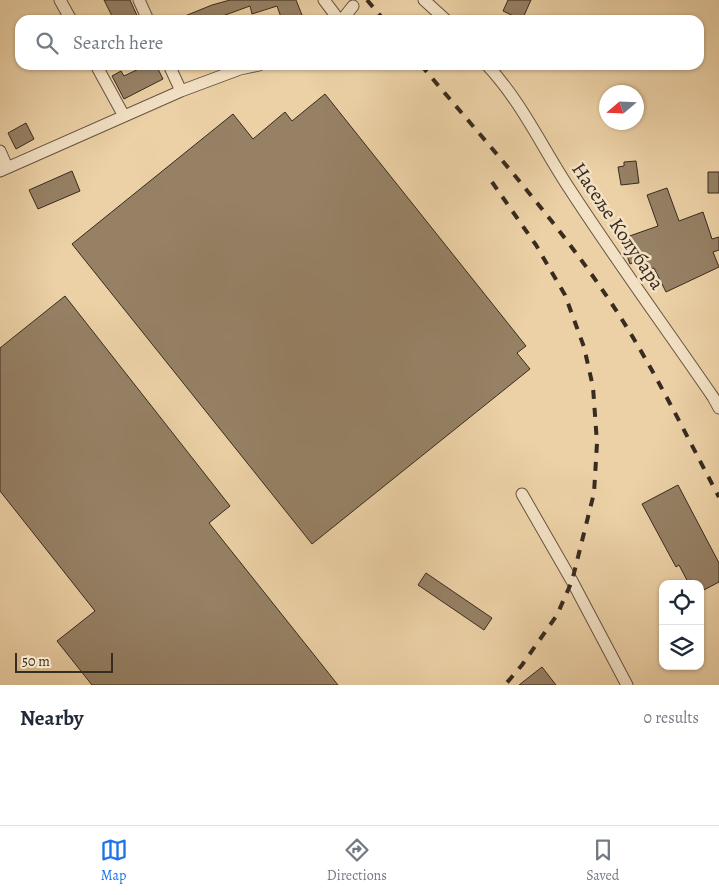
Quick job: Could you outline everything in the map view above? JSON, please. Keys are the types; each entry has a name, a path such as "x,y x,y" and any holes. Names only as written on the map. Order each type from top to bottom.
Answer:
{"street":[{"path":"60,0 68,15"},
{"path":"139,0 146,15"},
{"path":"324,0 337,15"},
{"path":"424,0 440,15"},
{"path":"345,15 353,6"},
{"path":"99,70 124,116"},
{"path":"171,70 181,91"},
{"path":"0,152 4,169 181,91 237,70"},
{"name":"Насеље Колубара","path":"491,70 518,105 556,168 604,241 719,408"},
{"path":"522,494 572,580 627,685"}],"building":[{"path":"104,0 130,0 137,15 112,15"},
{"path":"230,0 296,0 302,15 280,15 277,6 252,14 250,6 225,15 187,15"},
{"path":"508,0 531,0 524,15 511,15 503,11"},
{"path":"137,70 158,70 163,79 124,99 112,76 121,71 124,76"},
{"path":"325,94 526,346 517,353 530,369 312,544 72,244 233,114 253,139 285,112 292,121"},
{"path":"26,123 34,139 16,149 8,133"},
{"path":"636,161 639,183 621,185 618,167 624,166 624,162"},
{"path":"72,171 80,191 38,209 29,190"},
{"path":"708,172 719,172 719,193 708,193"},
{"path":"667,188 679,221 703,212 712,239 719,237 719,250 713,252 719,267 666,292 654,268 648,270 644,258 630,264 621,239 658,226 647,195"},
{"path":"65,296 230,506 209,523 338,685 92,685 57,641 95,611 0,491 0,348"},
{"path":"678,485 719,563 719,582 704,590 704,580 687,580 679,565 676,567 642,504"},
{"path":"426,573 492,618 484,630 418,585"},
{"path":"542,667 556,685 519,685"}],"railway":[{"path":"367,0 380,15"},
{"path":"425,70 525,188 599,284 672,406 719,497"},
{"path":"492,182 536,245 565,295 584,347 593,387 597,443 594,493 572,581 557,615 522,665 505,685"}]}
